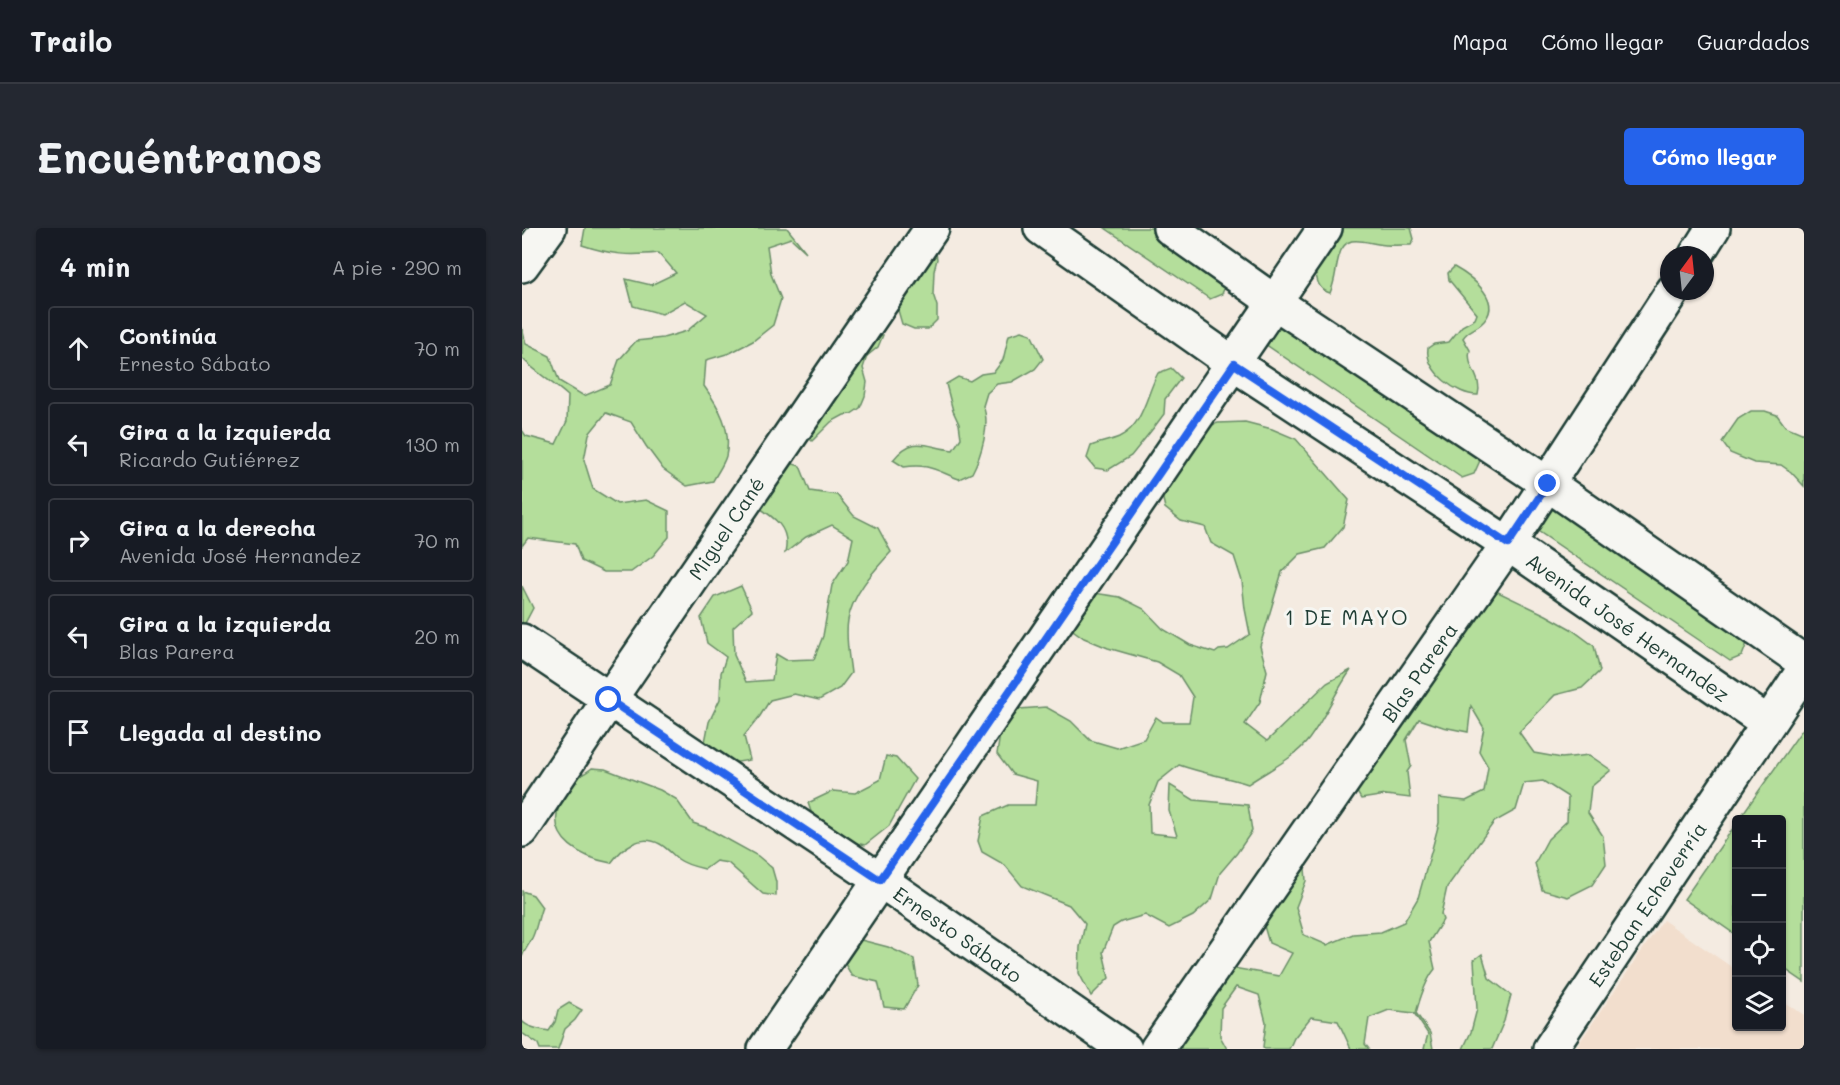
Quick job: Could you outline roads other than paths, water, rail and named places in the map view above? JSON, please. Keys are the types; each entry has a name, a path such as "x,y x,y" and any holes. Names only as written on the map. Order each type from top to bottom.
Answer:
{"street":[{"path":"522,265 549,228"},
{"name":"Miguel Cané","path":"522,830 932,228"},
{"name":"Avenida José Hernandez","path":"1041,228 1234,364 1508,544 1768,723"},
{"path":"1170,228 1276,303 1548,484 1804,662"},
{"path":"765,1049 1325,228"},
{"path":"1702,246 1713,228"},
{"name":"Blas Parera","path":"1157,1049 1508,544 1667,300"},
{"name":"Ernesto Sábato","path":"522,641 880,880 1125,1049"},
{"name":"Esteban Echeverría","path":"1550,1049 1804,670"}],"district":[{"name":"1 DE MAYO","path":"1347,616"}]}
